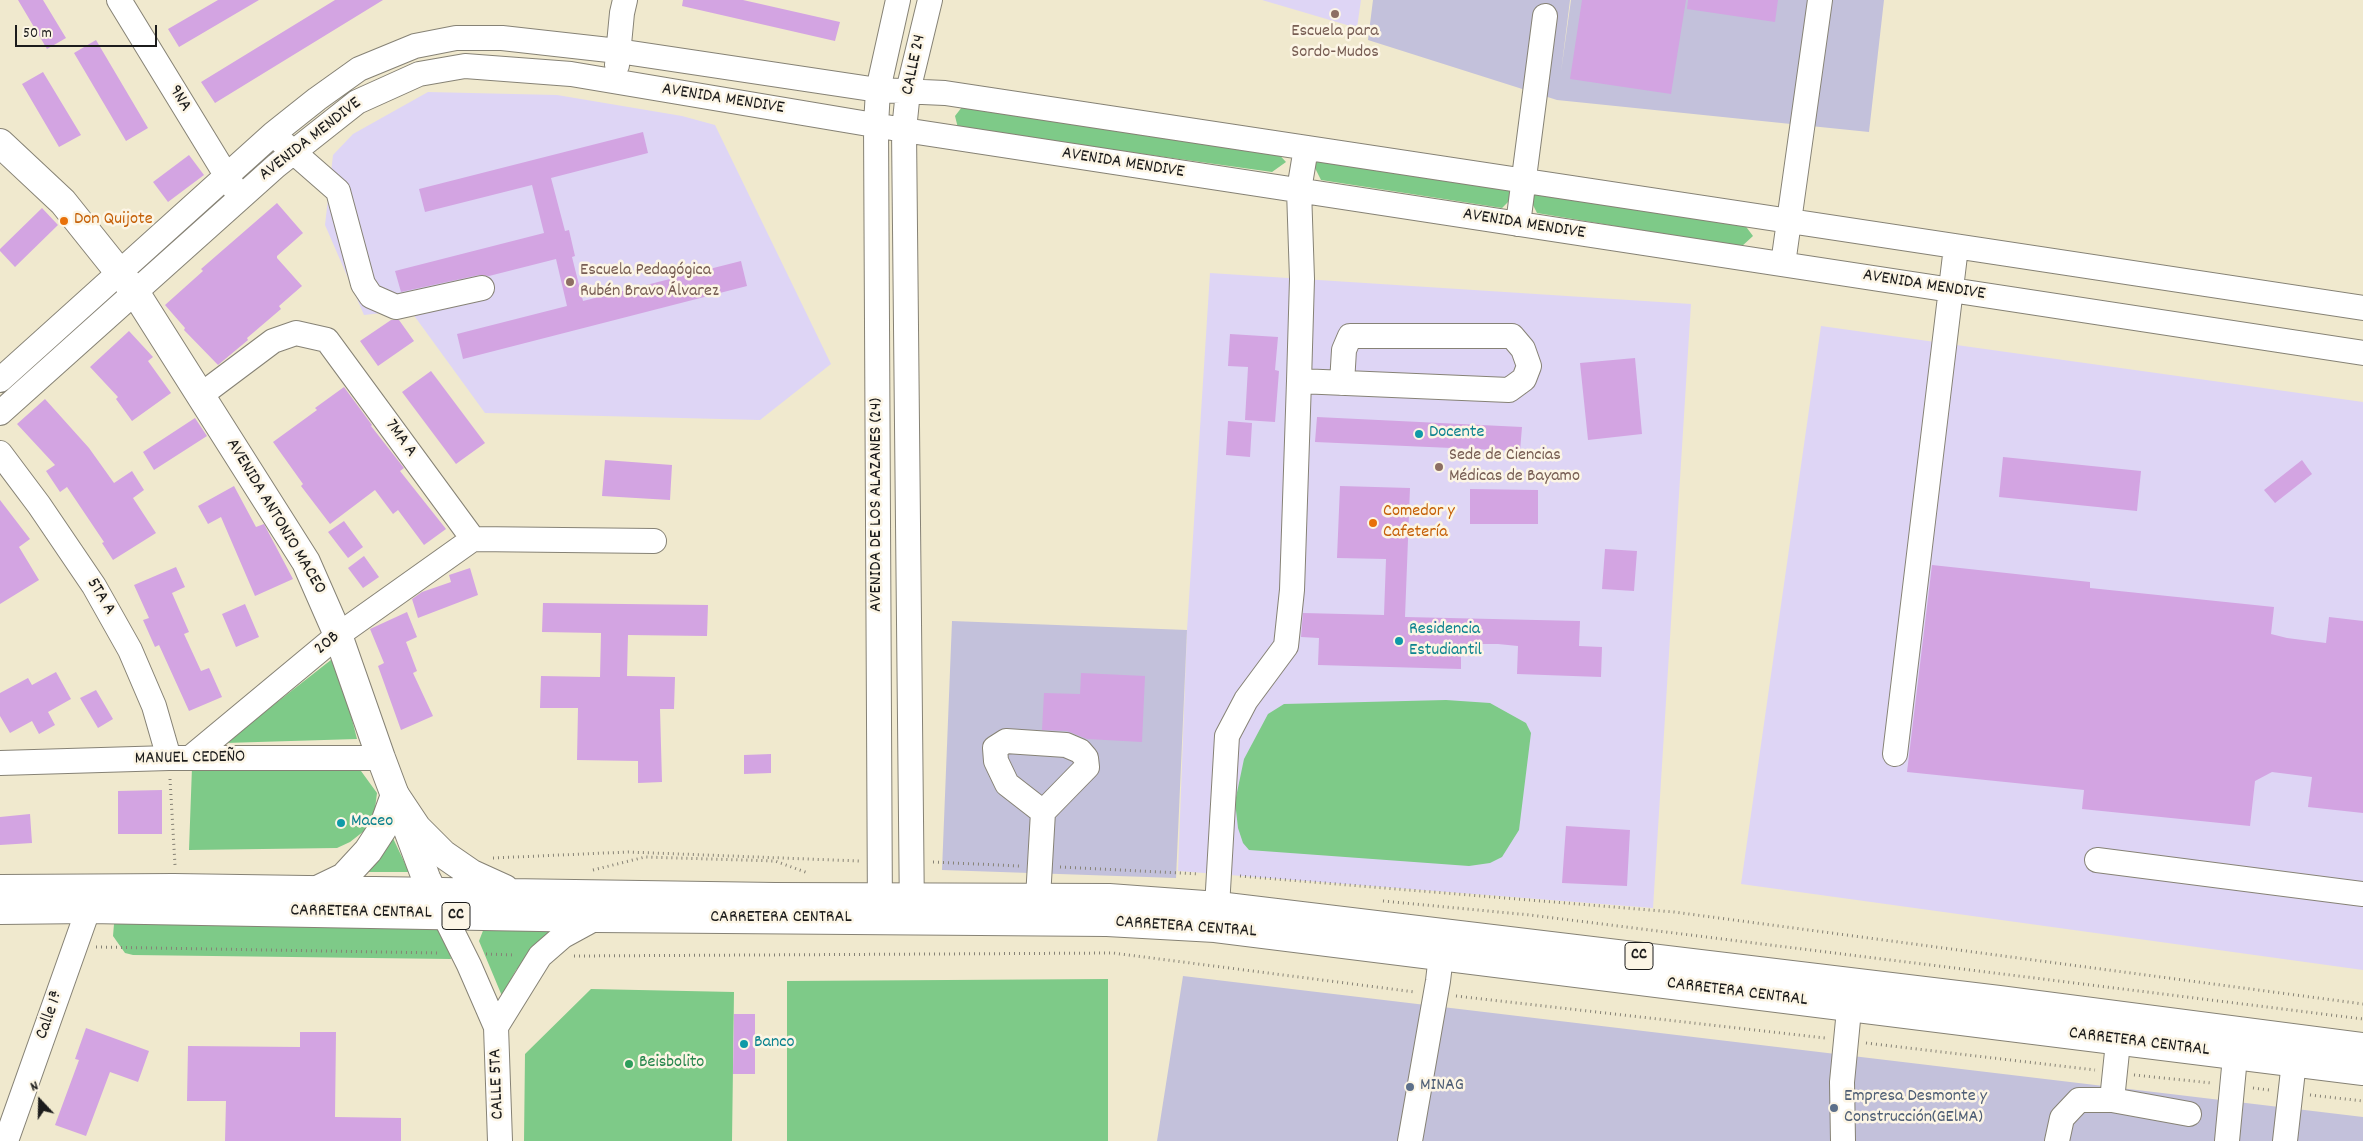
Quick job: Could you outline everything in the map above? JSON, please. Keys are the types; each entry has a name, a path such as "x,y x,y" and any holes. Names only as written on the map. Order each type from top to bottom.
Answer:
{"main road":[{"name":"AVENIDA ANTONIO MACEO","path":"0,143 63,202 127,282 306,562 338,635 426,878 439,904"},
{"path":"312,892 344,877 368,851 383,828 395,795"},
{"path":"395,795 417,828 442,854 472,874 495,885 529,894"},
{"name":"CARRETERA CENTRAL","path":"0,910 174,888 312,892 596,918 880,908"},
{"name":"CARRETERA CENTRAL","path":"0,889 92,898 439,904 529,894 912,909 1107,922 1217,917"},
{"name":"CARRETERA CENTRAL","path":"912,909 1038,898 1110,898 1217,917 1851,994 2236,1044 2295,1051 2363,1048"},
{"name":"CARRETERA CENTRAL","path":"2295,1051 2363,1071"}],"street":[{"path":"616,82 618,51 626,0"},
{"name":"CALLE 24","path":"878,90 898,0"},
{"name":"CALLE 24","path":"904,130 908,91 930,0"},
{"path":"1783,264 1820,0"},
{"name":"9NA","path":"126,2 225,177 240,197"},
{"path":"1518,224 1545,16"},
{"name":"AVENIDA MENDIVE","path":"0,413 127,282 225,177 273,134 358,69 415,46 456,38 502,38 618,51 878,90 945,93 2363,308"},
{"name":"AVENIDA MENDIVE","path":"0,380 240,197 293,152 357,102 419,74 465,66 572,74 904,130 2363,353"},
{"name":"AVENIDA DE LOS ALAZANES (24)","path":"878,90 876,125 880,908"},
{"name":"AVENIDA DE LOS ALAZANES (24)","path":"904,130 912,909"},
{"path":"273,134 338,191 363,284 371,296 396,307 482,288"},
{"path":"1217,917 1227,736 1246,700 1286,646 1292,590 1302,279 1299,190 1306,148"},
{"path":"1894,754 1956,247"},
{"name":"7MA A","path":"201,395 273,342 296,333 328,340 473,539"},
{"path":"1299,381 1342,383 1509,390 1524,379 1529,366 1523,349 1512,336 1350,336 1344,350 1342,383"},
{"name":"5TA A","path":"0,453 94,586 130,650 179,758"},
{"path":"473,539 654,541"},
{"name":"20B","path":"179,758 338,635 473,539"},
{"name":"MANUEL CEDEÑO","path":"0,763 179,758 381,758"},
{"path":"1038,898 1043,812"},
{"path":"2096,860 2363,894"},
{"name":"Calle 1ª","path":"6,1141 92,898"},
{"name":"AVENIDA ANTONIO MACEO","path":"439,904 496,1027"},
{"path":"496,1027 540,956 564,936 596,918"},
{"path":"1410,1141 1436,994 1442,945"},
{"path":"1840,1140 1842,1082 1851,994"},
{"name":"CALLE 5TA","path":"496,1027 500,1141"},
{"path":"2112,1100 2119,1028"},
{"path":"2228,1141 2236,1044"},
{"path":"2285,1141 2295,1051"},
{"path":"2057,1141 2062,1118 2079,1100 2112,1100 2189,1114"}],"path":[{"path":"174,888 179,758"},
{"path":"76,947 540,956 1113,953 1436,994 2363,1101"}],"shaded area":[{"name":"Escuela para Sordo-Mudos","path":"1262,0 1361,0 1357,28"},
{"path":"1373,0 1570,0 1561,72 1571,0 1884,0 1869,132 1557,100 1368,40"},
{"name":"Escuela Pedagógica Rubén Bravo Álvarez","path":"428,92 557,95 682,116 715,125 831,364 760,420 485,413 410,310 364,315 325,225 333,155 353,134"},
{"name":"Sede de Ciencias Médicas de Bayamo","path":"1210,273 1691,304 1653,908 1178,871 1187,630"},
{"path":"1821,326 2363,402 2363,970 1741,884"},
{"path":"952,621 1187,630 1176,878 942,870"},
{"path":"1183,976 2363,1117 2363,1141 1157,1141"}],"green space":[{"path":"962,107 1271,146 1286,162 1272,172 958,128 955,116"},
{"path":"1325,156 1509,182 1513,197 1502,208 1321,180 1313,164"},
{"path":"1542,189 1741,220 1753,236 1741,247 1537,213 1529,197"},
{"path":"336,656 357,739 225,743"},
{"path":"1446,700 1490,703 1526,723 1531,733 1519,830 1502,857 1490,863 1469,866 1249,850 1243,843 1238,828 1235,802 1244,759 1268,714 1284,704"},
{"path":"192,767 361,771 377,793 373,824 350,842 337,848 189,850"},
{"path":"391,834 409,872 363,872"},
{"path":"120,916 438,926 448,942 451,959 133,955 125,953 113,936 114,924"},
{"path":"486,923 563,924 516,970 502,996 479,941"},
{"path":"1108,979 1108,1141 787,1141 787,981"},
{"name":"Beisbolito","path":"591,989 734,992 732,1141 524,1141 525,1054"}],"building":[{"path":"18,0 43,0 66,38 47,49"},
{"path":"218,0 259,0 179,47 168,29"},
{"path":"335,0 383,0 215,103 201,82"},
{"path":"683,0 743,0 840,22 835,41 682,6"},
{"path":"1582,0 1686,0 1671,94 1570,79"},
{"path":"1688,0 1778,0 1775,22 1687,9"},
{"path":"96,40 148,128 126,141 74,53"},
{"path":"43,72 81,135 59,147 22,84"},
{"path":"643,132 648,153 551,178 565,231 569,230 575,256 572,257 583,301 741,261 747,286 463,359 457,334 567,306 556,259 489,276 479,275 401,292 395,271 544,233 532,185 425,212 419,189"},
{"path":"189,155 204,175 168,202 153,182"},
{"path":"277,203 303,233 277,256 302,286 279,306 281,309 218,365 184,330 185,328 165,305 203,271 201,269"},
{"path":"42,208 58,225 15,267 0,249"},
{"path":"391,320 399,320 414,341 378,366 360,341"},
{"path":"129,331 153,357 148,361 171,393 132,421 116,399 118,397 90,367"},
{"path":"1230,334 1278,337 1275,370 1279,371 1275,422 1245,420 1248,367 1228,366"},
{"path":"1635,358 1642,434 1588,440 1580,363"},
{"path":"431,371 485,443 456,464 402,392"},
{"path":"344,387 371,426 404,468 400,471 446,529 424,545 398,510 393,514 375,490 330,524 301,486 303,484 273,442 317,410 315,408"},
{"path":"45,399 89,448 114,483 132,471 144,490 133,498 156,533 113,560 102,543 104,542 67,487 60,492 46,471 55,465 17,424"},
{"name":"Docente","path":"1317,417 1522,427 1520,451 1315,442"},
{"path":"195,418 207,436 154,470 143,452"},
{"path":"1228,421 1252,423 1250,457 1226,455"},
{"path":"2003,457 2141,471 2137,511 1999,497"},
{"path":"605,460 672,465 670,500 602,496"},
{"path":"2302,460 2312,474 2275,503 2264,490"},
{"path":"234,486 256,527 264,524 293,579 255,596 221,517 208,524 198,506"},
{"path":"1340,486 1410,488 1405,617 1580,621 1579,646 1602,647 1601,677 1517,674 1518,646 1498,644 1461,644 1461,669 1318,665 1319,638 1301,637 1303,613 1384,615 1386,559 1337,558"},
{"path":"1470,489 1538,490 1538,524 1470,524"},
{"path":"0,500 30,539 19,547 39,580 0,604"},
{"path":"344,521 363,547 348,558 328,532"},
{"path":"1605,549 1637,551 1634,591 1602,589"},
{"path":"364,556 379,577 363,588 348,568"},
{"path":"1932,565 2090,582 2090,588 2274,607 2271,634 2287,638 2326,643 2329,617 2363,621 2363,813 2308,807 2312,777 2272,772 2255,781 2250,826 2082,809 2084,790 1907,772"},
{"path":"176,567 185,587 172,593 189,632 184,634 201,671 209,668 222,697 189,711 159,645 155,647 143,620 149,618 134,585"},
{"path":"470,568 478,595 418,618 412,599 422,592 451,582 449,575"},
{"path":"543,603 708,605 707,636 628,635 627,676 675,677 674,709 660,709 662,782 638,783 638,761 577,760 578,708 540,708 541,676 600,677 601,633 542,632"},
{"path":"245,604 259,637 236,647 222,614"},
{"path":"407,612 417,637 406,642 417,671 413,673 433,716 401,730 378,666 384,663 370,629"},
{"path":"56,672 71,699 48,712 55,725 39,734 32,721 10,733 0,716 0,693 28,678 32,685"},
{"path":"1081,673 1145,676 1142,742 1087,739 1067,731 1042,730 1044,693 1080,694"},
{"path":"96,690 113,719 98,728 80,698"},
{"path":"771,754 771,773 744,774 744,755"},
{"path":"162,790 162,834 118,834 118,791"},
{"path":"30,814 32,843 0,845 0,817"},
{"path":"1566,826 1630,830 1627,886 1562,883"},
{"name":"Banco","path":"734,1014 755,1014 755,1074 733,1074"},
{"path":"86,1028 149,1051 138,1082 110,1072 86,1136 55,1125 79,1060 75,1059"},
{"path":"300,1032 336,1032 335,1117 401,1118 401,1141 225,1141 226,1101 187,1101 188,1046 300,1047"}],"place":[{"name":"Escuela para Sordo-Mudos","path":"1335,14"},
{"name":"Don Quijote","path":"64,221"},
{"name":"Escuela Pedagógica Rubén Bravo Álvarez","path":"570,282"},
{"name":"Docente","path":"1419,434"},
{"name":"Sede de Ciencias Médicas de Bayamo","path":"1439,467"},
{"name":"Comedor y Cafetería","path":"1373,523"},
{"name":"Residencia Estudiantil","path":"1399,641"},
{"name":"Maceo","path":"341,823"},
{"name":"Banco","path":"744,1044"},
{"name":"Beisbolito","path":"629,1064"},
{"name":"MINAG","path":"1410,1087"},
{"name":"Empresa Desmonte y Construcción(GElMA)","path":"1834,1108"}]}
